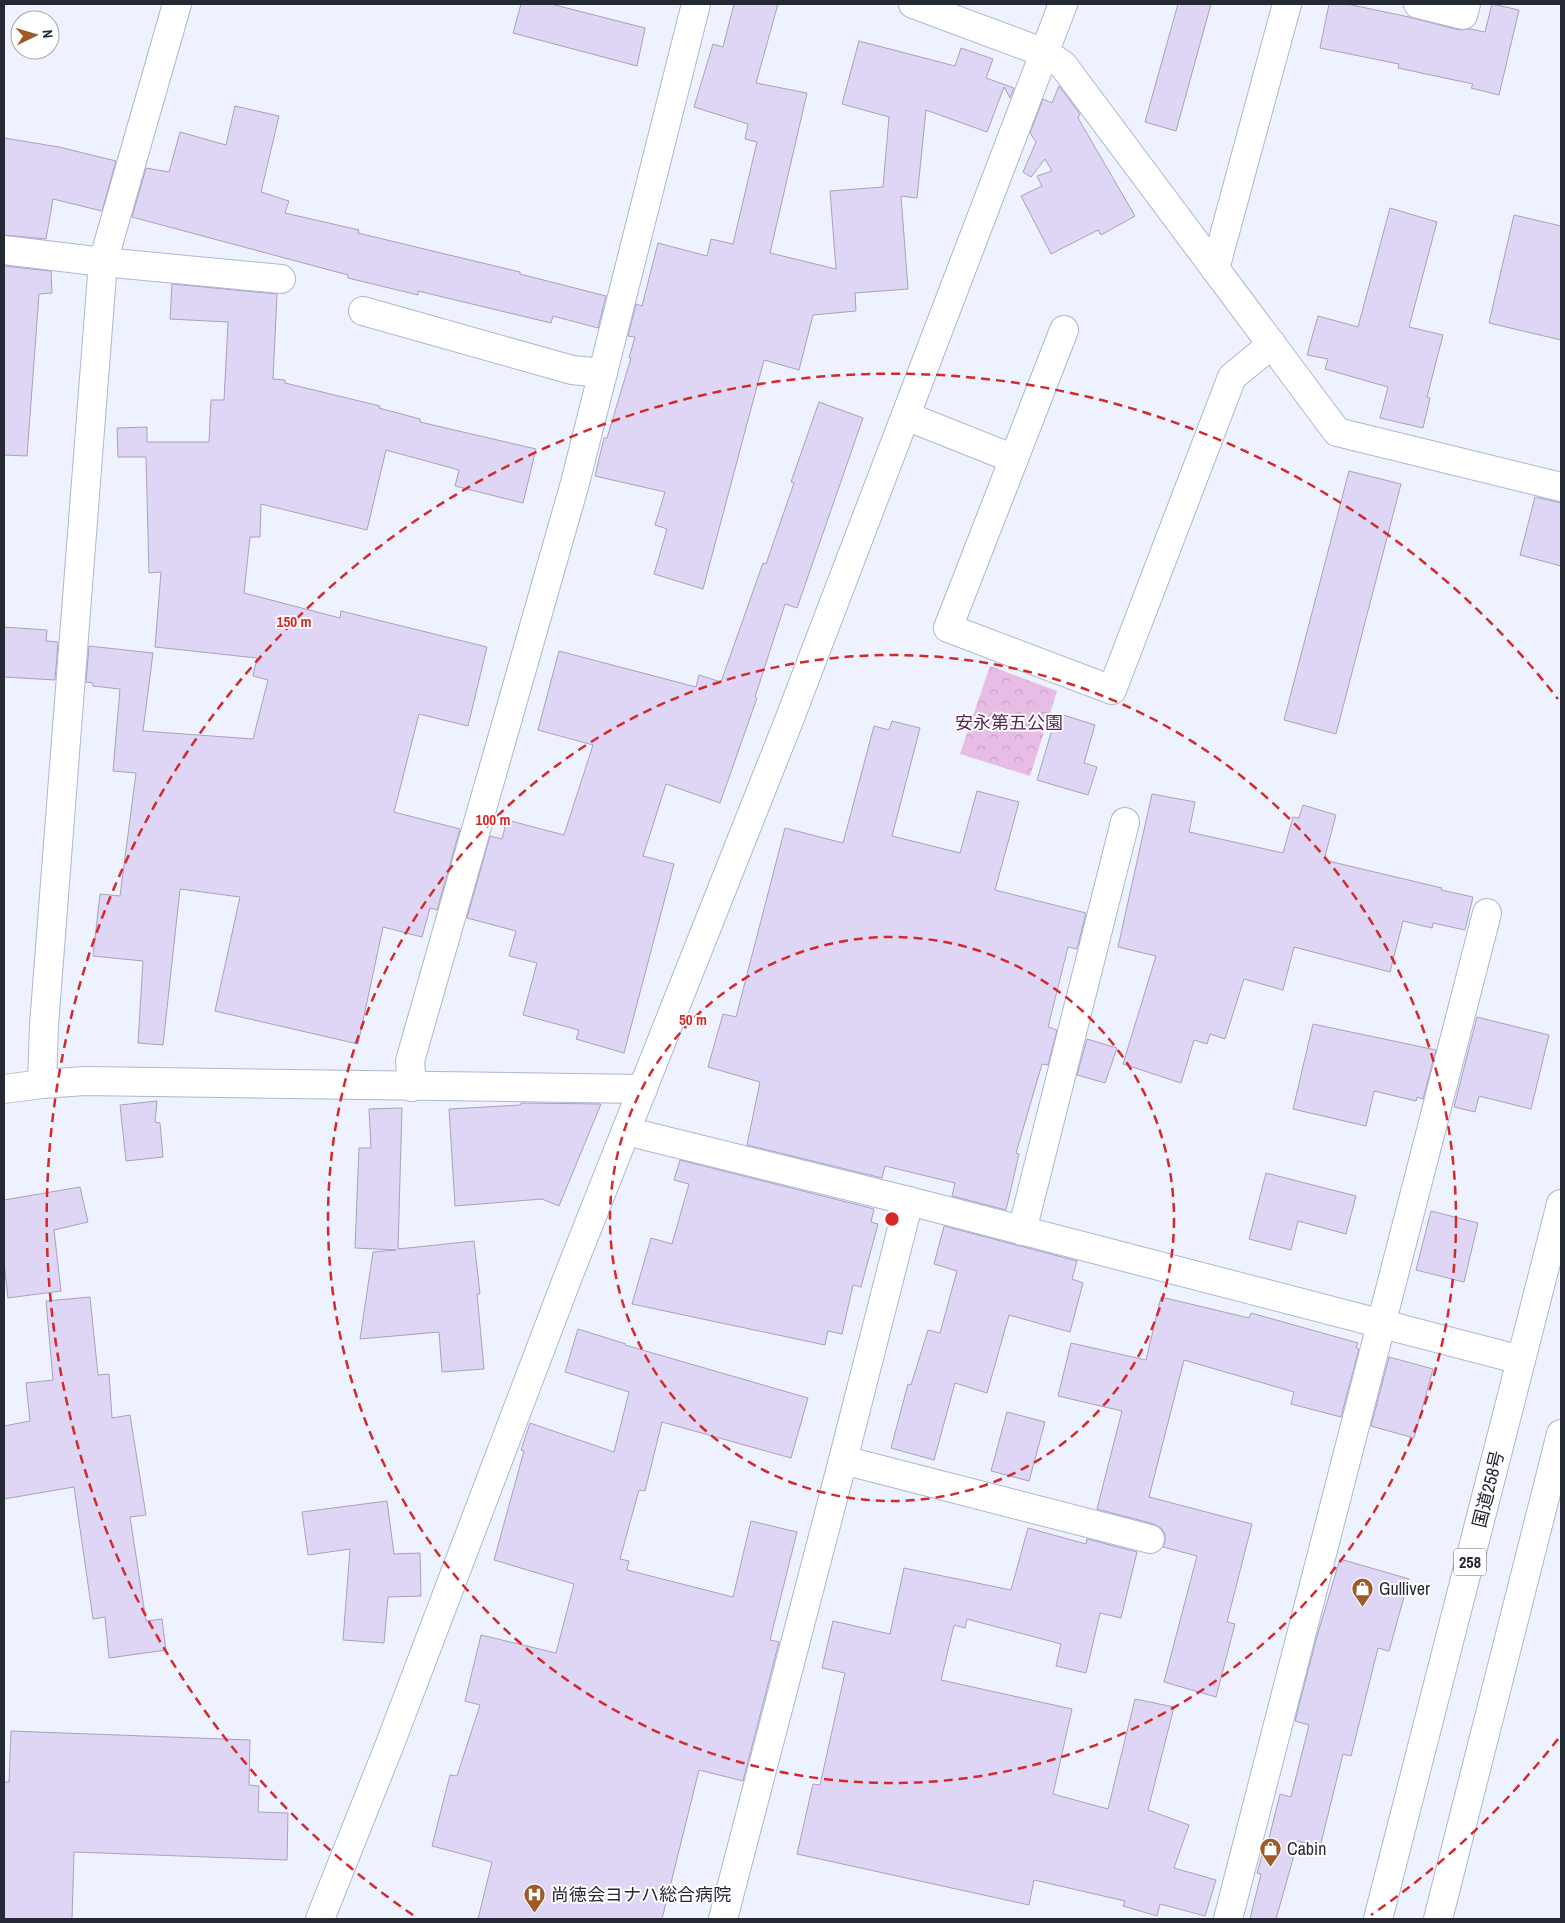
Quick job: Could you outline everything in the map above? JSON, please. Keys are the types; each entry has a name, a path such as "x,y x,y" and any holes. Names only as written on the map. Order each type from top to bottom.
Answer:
{"main road":[{"path":"42,1084 44,1025 103,262 177,4"},
{"path":"412,1087 410,1061 575,483 696,4"},
{"path":"913,4 1045,53 1063,65 1337,432 1561,487"},
{"path":"320,1919 394,1734 626,1130 788,722 1063,4"},
{"path":"1215,269 1287,4"},
{"path":"1418,4 1463,15 1466,4"},
{"path":"4,250 103,262 281,279"},
{"path":"362,311 572,370 603,373"},
{"path":"1064,330 948,628 1112,690 1232,377 1272,344"},
{"path":"906,416 1014,459"},
{"path":"1022,1231 1125,822"},
{"path":"1228,1919 1487,913"},
{"path":"4,1090 42,1084 85,1081 643,1089"},
{"path":"626,1130 909,1201 1521,1360"},
{"path":"724,1919 909,1201"},
{"name":"国道258号","path":"1378,1919 1561,1204"},
{"path":"1438,1919 1561,1434"},
{"path":"843,1460 1150,1539"}],"green space":[{"name":"安永第五公園","path":"990,666 1057,691 1030,776 960,754"}],"building":[{"path":"521,4 551,4 645,28 637,66 513,33"},
{"path":"734,4 778,4 756,83 807,93 770,253 836,269 830,191 883,187 889,117 842,104 859,41 955,66 961,48 993,59 986,78 1014,88 1010,98 1004,87 987,132 926,110 917,198 901,196 908,289 855,293 856,311 813,315 799,370 764,360 703,589 654,574 667,529 655,525 665,492 595,476 604,438 607,438 631,358 629,358 635,337 628,336 636,304 642,306 658,243 707,256 711,239 733,244 757,142 745,139 748,124 694,107 713,44 723,47"},
{"path":"1178,4 1211,4 1176,131 1145,122"},
{"path":"1329,4 1347,4 1459,30 1470,29 1485,32 1492,4 1519,10 1499,95 1471,88 1473,84 1398,68 1399,64 1320,48"},
{"path":"1059,86 1080,114 1078,118 1135,216 1101,235 1098,230 1051,254 1021,196 1042,186 1037,176 1052,171 1045,159 1031,177 1023,172 1036,142 1030,133 1043,99 1052,103"},
{"path":"235,106 279,116 261,192 289,201 285,213 359,230 358,233 520,272 520,274 606,296 598,328 553,316 551,323 418,291 418,295 348,278 348,275 132,217 146,168 169,172 180,132 226,145"},
{"path":"4,138 59,147 116,161 102,211 53,199 46,239 4,235"},
{"path":"1390,208 1437,222 1409,327 1443,335 1427,397 1430,398 1423,428 1380,418 1388,387 1325,369 1328,359 1307,355 1318,316 1358,327"},
{"path":"1514,215 1561,226 1561,340 1489,323"},
{"path":"4,266 51,271 52,293 39,294 27,456 4,455"},
{"path":"172,284 277,294 273,379 285,380 285,383 380,406 379,408 420,419 420,422 536,449 523,503 455,486 459,470 386,450 367,530 261,504 260,537 250,537 244,593 340,618 341,611 487,647 468,726 419,714 394,812 460,829 437,910 430,908 422,937 383,927 358,1044 215,1011 240,897 180,889 163,1045 138,1043 143,961 93,956 100,894 120,896 136,773 113,771 120,689 93,686 93,683 86,682 89,646 153,653 143,731 253,739 268,680 253,676 257,658 155,647 161,572 149,573 146,457 118,457 117,428 147,427 147,442 209,442 211,400 224,400 228,322 170,319"},
{"path":"819,402 863,418 797,608 785,604 755,697 757,698 720,803 666,784 643,856 674,864 624,1053 576,1039 579,1030 523,1015 537,963 509,956 516,931 467,918 490,836 502,839 507,820 564,835 593,745 538,730 559,651 696,687 699,675 721,682 763,563 766,564 794,483 791,482"},
{"path":"1349,471 1401,484 1336,734 1284,720"},
{"path":"1535,497 1561,503 1561,566 1520,555"},
{"path":"4,627 47,630 46,641 58,642 55,680 4,677"},
{"path":"1057,713 1095,725 1084,763 1097,767 1088,795 1037,780"},
{"path":"892,721 920,728 892,836 960,853 977,791 1019,802 995,890 1086,913 1077,949 1068,947 1048,1027 1057,1030 1048,1065 1042,1064 1016,1153 1019,1154 1006,1210 952,1196 955,1183 885,1166 882,1178 747,1145 760,1082 708,1067 723,1014 736,1017 785,828 843,843 874,726 889,730"},
{"path":"1152,794 1195,802 1189,832 1283,853 1293,817 1299,818 1303,805 1336,815 1324,860 1473,897 1465,930 1433,923 1432,928 1403,921 1390,972 1294,947 1283,990 1244,979 1225,1039 1210,1034 1207,1044 1194,1040 1181,1083 1123,1064 1156,956 1118,947"},
{"path":"1477,1017 1549,1035 1531,1109 1479,1096 1475,1112 1454,1107"},
{"path":"1313,1024 1436,1050 1423,1099 1417,1097 1416,1101 1374,1091 1366,1126 1293,1109"},
{"path":"1087,1039 1117,1048 1105,1083 1077,1075"},
{"path":"157,1101 155,1122 160,1123 163,1157 126,1161 120,1105"},
{"path":"521,1103 601,1104 559,1206 542,1199 455,1206 449,1109 521,1105"},
{"path":"402,1108 398,1249 474,1241 480,1294 477,1294 484,1369 442,1372 439,1332 360,1339 373,1252 396,1250 355,1248 359,1148 371,1148 369,1109"},
{"path":"680,1160 874,1209 871,1222 878,1224 861,1287 853,1285 842,1334 828,1331 825,1345 632,1304 651,1238 672,1244 689,1184 674,1180"},
{"path":"1266,1173 1356,1196 1346,1234 1298,1221 1291,1250 1249,1239"},
{"path":"80,1187 88,1222 54,1230 61,1291 8,1298 4,1263 4,1200"},
{"path":"1431,1211 1478,1223 1464,1282 1416,1270"},
{"path":"944,1226 1077,1261 1072,1279 1083,1283 1070,1332 1009,1315 987,1393 955,1383 934,1460 891,1448 908,1384 911,1385 928,1330 940,1333 957,1271 934,1264"},
{"path":"90,1297 98,1375 109,1374 112,1418 130,1415 146,1515 130,1517 146,1621 162,1619 166,1650 109,1658 105,1617 93,1619 74,1487 4,1499 4,1426 30,1421 26,1383 53,1380 46,1301"},
{"path":"1161,1297 1249,1318 1251,1313 1358,1343 1356,1348 1359,1349 1341,1417 1291,1404 1294,1392 1184,1360 1149,1497 1252,1524 1227,1622 1235,1624 1216,1697 1164,1682 1197,1556 1163,1547 1165,1534 1161,1528 1154,1524 1097,1509 1122,1411 1058,1396 1071,1343 1146,1360"},
{"path":"578,1329 625,1345 808,1398 791,1458 662,1422 645,1491 639,1490 620,1559 629,1561 627,1570 733,1597 751,1521 797,1532 770,1640 779,1642 743,1781 699,1770 662,1919 478,1919 492,1862 432,1846 450,1775 457,1776 480,1705 465,1701 481,1635 556,1653 574,1584 494,1560 524,1451 521,1450 530,1423 614,1452 629,1392 565,1372"},
{"path":"1389,1357 1433,1369 1414,1438 1371,1426"},
{"path":"1007,1412 1045,1422 1029,1481 991,1471"},
{"path":"387,1501 394,1554 420,1553 421,1596 388,1597 384,1643 343,1640 350,1549 308,1555 302,1512"},
{"path":"1028,1528 1086,1544 1087,1539 1137,1552 1121,1618 1100,1613 1086,1673 1056,1666 1061,1644 967,1619 965,1628 954,1625 941,1680 1072,1709 1053,1794 1108,1809 1135,1699 1174,1707 1148,1810 1189,1825 1174,1868 1216,1880 1205,1916 1160,1904 1157,1916 1123,1906 1125,1901 1034,1880 1029,1905 797,1854 813,1784 820,1785 845,1673 822,1668 833,1621 890,1634 904,1568 1011,1590"},
{"path":"1340,1559 1409,1579 1389,1651 1378,1648 1351,1756 1343,1754 1320,1847 1298,1841 1276,1919 1250,1919 1261,1874 1257,1873 1265,1845 1267,1846 1280,1794 1291,1797 1309,1725 1295,1721 1317,1636"},
{"path":"11,1731 250,1740 249,1785 259,1786 258,1812 288,1813 287,1860 74,1852 72,1919 4,1919 4,1782 9,1782"}],"place":[{"name":"Gulliver","path":"1363,1607"},
{"name":"Cabin","path":"1271,1867"},
{"name":"尚徳会ヨナハ総合病院","path":"535,1913"}]}
